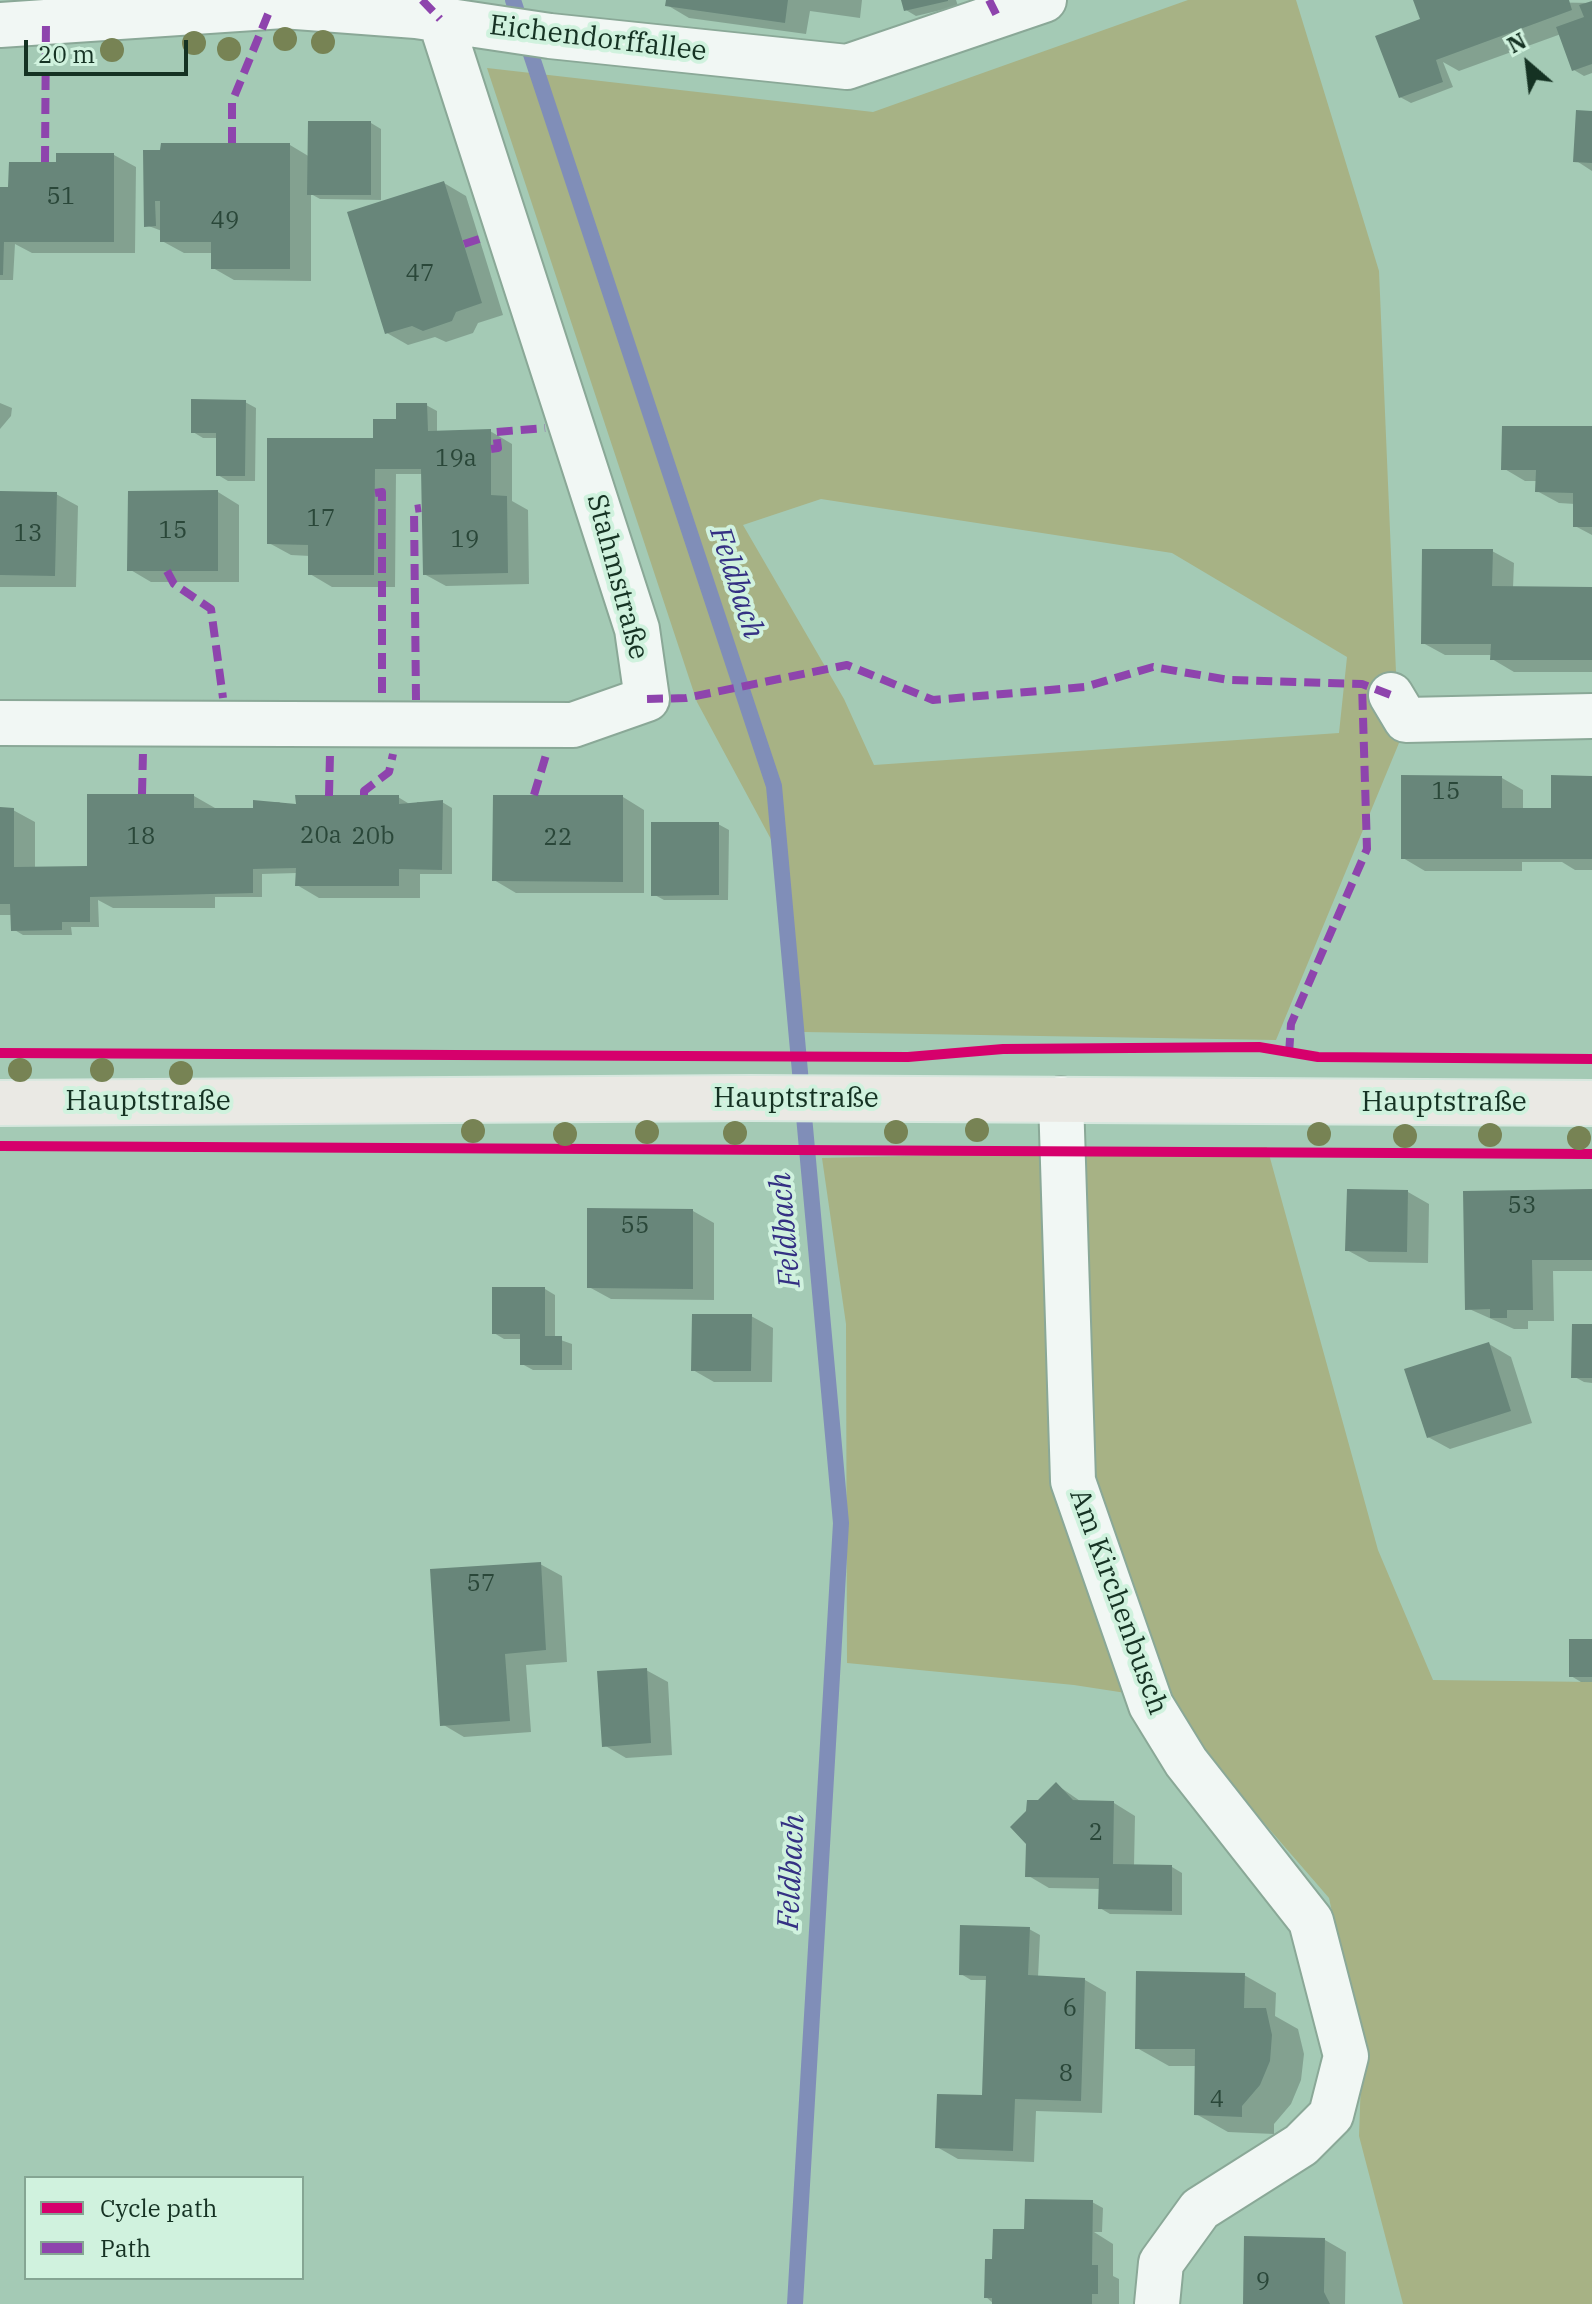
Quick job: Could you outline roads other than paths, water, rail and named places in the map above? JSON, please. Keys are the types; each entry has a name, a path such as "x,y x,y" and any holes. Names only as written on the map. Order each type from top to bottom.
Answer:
{"main road":[{"name":"Hauptstraße","path":"0,1103 751,1098 1592,1103"}],"street":[{"name":"Eichendorffallee","path":"0,25 283,6 440,19 550,36 847,67 993,8 1044,0"},
{"name":"Stahmstraße","path":"0,723 573,725 647,699 637,629 440,19"},
{"path":"1391,695 1406,720 1592,716"},
{"name":"Am Kirchenbusch","path":"1061,1099 1073,1481 1151,1705 1186,1762 1311,1921 1346,2056 1331,2115 1301,2145 1200,2209 1161,2263 1157,2304"}],"waterway":[{"name":"Feldbach","path":"513,0 774,786 841,1523 795,2304"}]}
